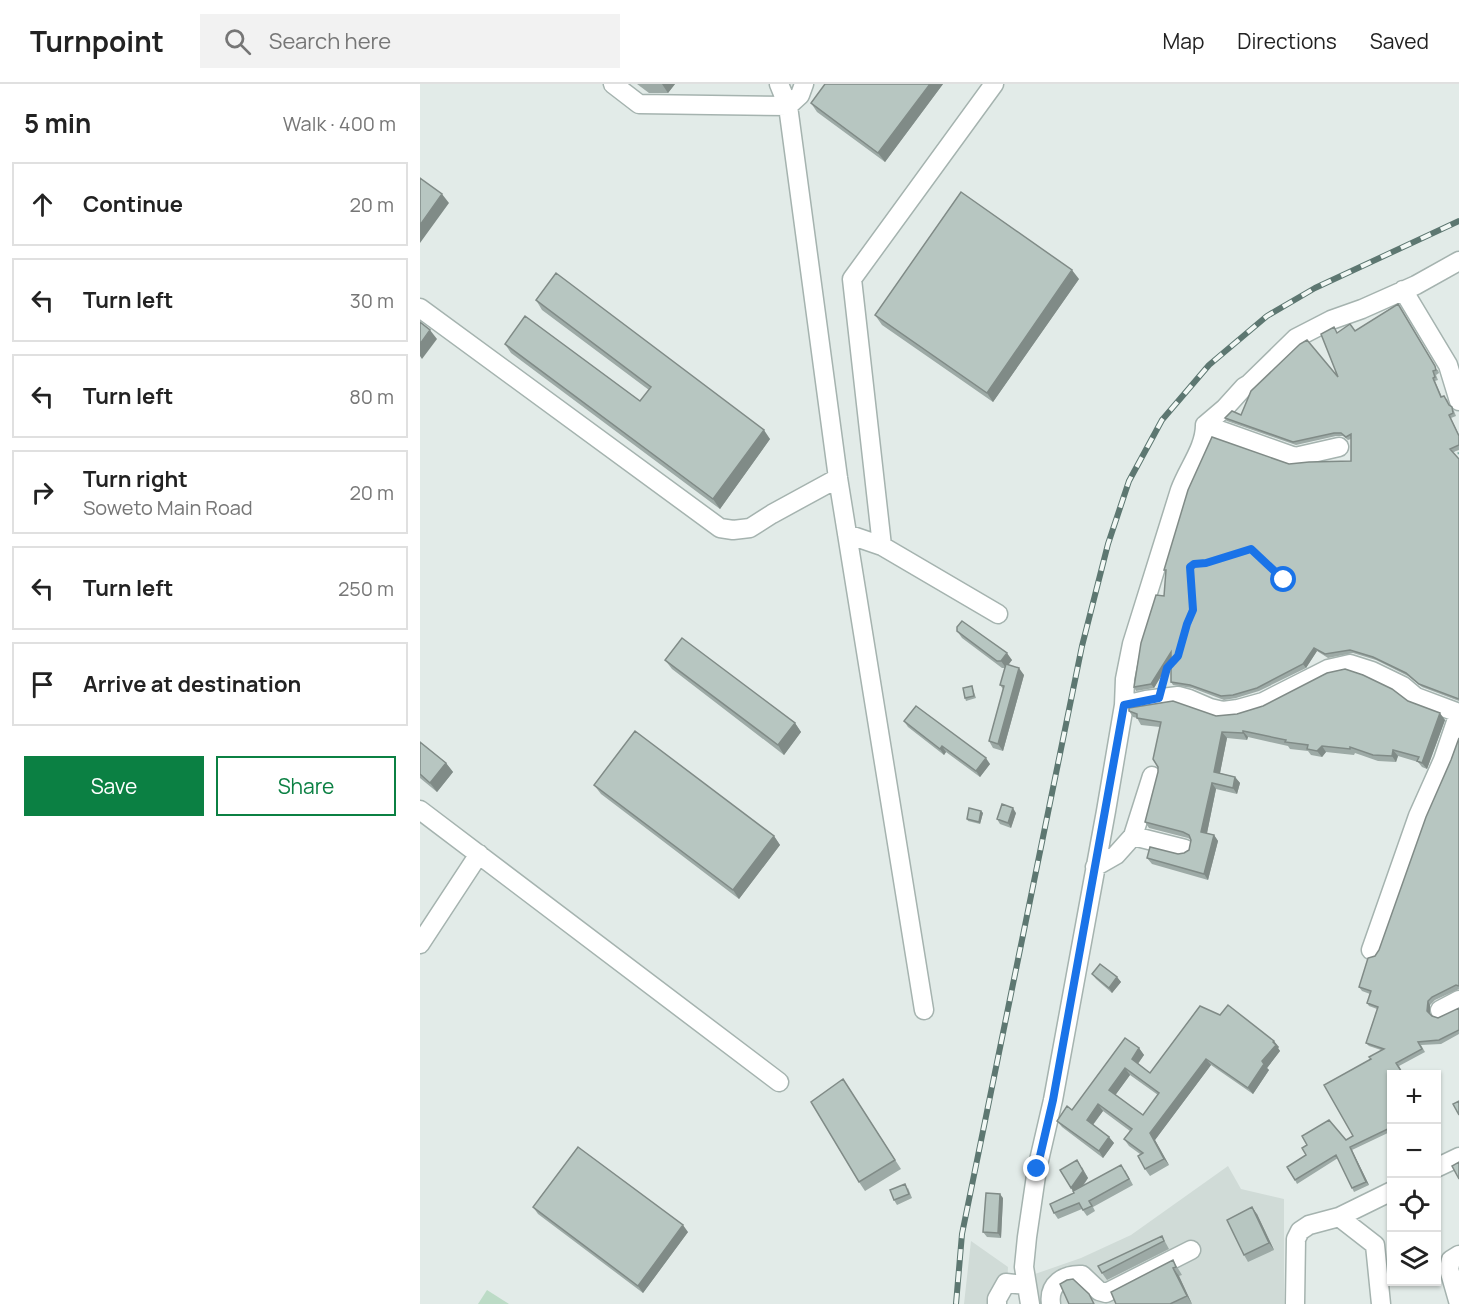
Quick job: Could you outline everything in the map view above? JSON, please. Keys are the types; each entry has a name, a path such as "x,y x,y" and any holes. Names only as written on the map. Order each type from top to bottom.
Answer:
{"street":[{"path":"613,84 639,104 788,106 800,94 804,84"},
{"path":"779,84 788,106 838,478 924,1010"},
{"path":"882,546 852,279 994,84"},
{"path":"1030,1304 1024,1267 1037,1169 1053,1100 1095,867 1124,705 1125,679 1132,644 1180,489 1186,472 1205,438 1205,425 1296,338 1331,320 1416,285 1459,261"},
{"path":"1402,290 1448,365 1459,401"},
{"path":"420,308 720,528 733,530 750,528 838,478"},
{"path":"1205,425 1295,457 1339,447"},
{"path":"847,534 882,546 998,614"},
{"path":"1124,705 1178,696 1217,709 1238,709 1263,702 1328,669 1350,664 1372,671 1403,686 1416,697 1459,713 1443,760 1418,816 1371,950"},
{"path":"1095,867 1116,855 1133,836 1152,776"},
{"path":"420,810 779,1082"},
{"path":"1133,836 1185,849"},
{"path":"420,944 479,854"},
{"path":"1440,1010 1459,1000"},
{"path":"1441,1166 1459,1157"},
{"path":"1294,1304 1296,1239 1300,1231 1309,1225 1339,1217 1387,1193"},
{"path":"1339,1217 1375,1245 1381,1304"},
{"path":"1051,1304 1052,1289 1064,1277 1082,1275 1099,1291 1106,1293 1191,1250"},
{"path":"1459,1256 1451,1260 1449,1269 1459,1304"},
{"path":"997,1304 997,1299 1006,1283 1026,1285"}],"path":[{"path":"1449,443 1456,454 1459,453"},
{"path":"1159,698 1167,668 1178,656"}],"shaded area":[{"path":"1228,1166 1241,1189 1284,1199 1284,1304 1034,1304 1035,1274 1081,1258 1131,1235"},
{"path":"971,1241 1008,1267 1006,1304 964,1304"}],"green space":[{"path":"487,1290 509,1304 478,1304"}],"building":[{"path":"825,84 930,84 878,153 811,103"},
{"path":"420,178 442,194 420,225"},
{"path":"961,192 1072,270 987,393 875,315"},
{"path":"556,273 764,430 713,499 505,344 525,316 640,401 651,387 536,300"},
{"path":"1398,304 1435,366 1436,370 1433,371 1435,377 1433,378 1441,397 1444,396 1452,407 1453,413 1449,415 1459,436 1459,445 1450,449 1459,459 1459,699 1419,684 1406,673 1373,657 1350,650 1325,654 1314,648 1303,664 1257,688 1233,695 1221,696 1190,685 1171,682 1171,652 1151,684 1134,687 1141,643 1156,595 1164,596 1166,570 1164,570 1188,490 1212,437 1289,464 1351,461 1351,434 1346,437 1341,433 1334,433 1293,442 1225,418 1232,411 1241,415 1251,391 1307,340 1338,377 1321,334 1334,327 1337,333 1350,324 1355,331"},
{"path":"420,322 430,330 420,344"},
{"path":"962,621 1007,653 1001,661 997,661 957,631"},
{"path":"682,638 795,723 778,745 665,660"},
{"path":"1006,664 1019,668 998,744 989,741 1004,686 1000,685"},
{"path":"1345,669 1392,689 1408,701 1440,713 1422,763 1417,761 1419,757 1393,750 1392,756 1373,755 1350,747 1350,749 1322,746 1317,751 1307,749 1308,745 1285,742 1286,740 1243,731 1243,733 1222,732 1214,772 1235,777 1233,788 1212,783 1201,832 1214,835 1204,874 1147,858 1150,847 1178,854 1184,853 1189,850 1191,840 1189,835 1183,832 1145,822 1158,772 1153,759 1161,722 1137,718 1137,714 1129,711 1129,708 1173,701 1216,716 1237,714 1263,706 1327,673"},
{"path":"972,686 974,696 965,698 963,688"},
{"path":"916,706 986,758 976,771 942,746 940,749 904,721"},
{"path":"635,731 774,836 733,890 594,785"},
{"path":"1459,738 1459,986 1456,985 1432,997 1428,1001 1427,1011 1438,1018 1459,1008 1459,1030 1439,1040 1418,1042 1422,1049 1396,1063 1400,1070 1387,1070 1387,1129 1350,1147 1366,1182 1352,1188 1336,1155 1295,1180 1287,1167 1306,1155 1302,1148 1307,1145 1302,1136 1329,1120 1346,1140 1353,1136 1324,1085 1371,1059 1369,1057 1384,1049 1366,1043 1378,1007 1367,1003 1371,991 1359,987 1368,958 1375,956 1379,950 1426,817"},
{"path":"420,742 446,763 430,783 420,774"},
{"path":"1002,804 1013,808 1008,823 997,819"},
{"path":"969,808 981,811 979,822 967,819"},
{"path":"1100,964 1117,977 1109,988 1092,974"},
{"path":"1228,1005 1276,1045 1262,1061 1264,1064 1248,1088 1206,1059 1150,1133 1164,1159 1145,1169 1138,1156 1143,1153 1124,1139 1132,1129 1098,1104 1087,1120 1109,1137 1099,1151 1057,1121 1067,1106 1072,1110 1125,1038 1139,1048 1132,1059 1150,1073 1200,1006 1220,1015","holes":["1125,1068 1159,1093 1143,1115 1109,1090"]},
{"path":"843,1079 895,1160 859,1182 811,1102"},
{"path":"1459,1101 1459,1115 1453,1104"},
{"path":"578,1147 683,1225 638,1286 533,1207"},
{"path":"1077,1160 1083,1171 1071,1188 1060,1170"},
{"path":"1459,1162 1459,1179 1452,1166"},
{"path":"1121,1165 1129,1179 1089,1201 1092,1206 1083,1210 1079,1203 1054,1213 1050,1204 1074,1193 1073,1191"},
{"path":"905,1184 909,1194 894,1200 890,1190"},
{"path":"986,1193 1000,1194 998,1233 983,1232"},
{"path":"1252,1207 1269,1243 1244,1255 1227,1220"},
{"path":"1162,1236 1164,1241 1102,1273 1098,1266"},
{"path":"1173,1260 1176,1267 1173,1268 1187,1296 1170,1304 1116,1304 1111,1292"},
{"path":"1073,1279 1089,1294 1094,1304 1069,1304 1060,1284"}],"railway":[{"path":"956,1304 962,1234 1082,646 1108,544 1129,481 1162,420 1209,365 1267,316 1315,288 1459,221"}],"route":[{"path":"1037,1169 1053,1100 1124,705 1159,698 1167,668 1178,656 1193,610 1190,567 1251,549 1284,580"}]}
